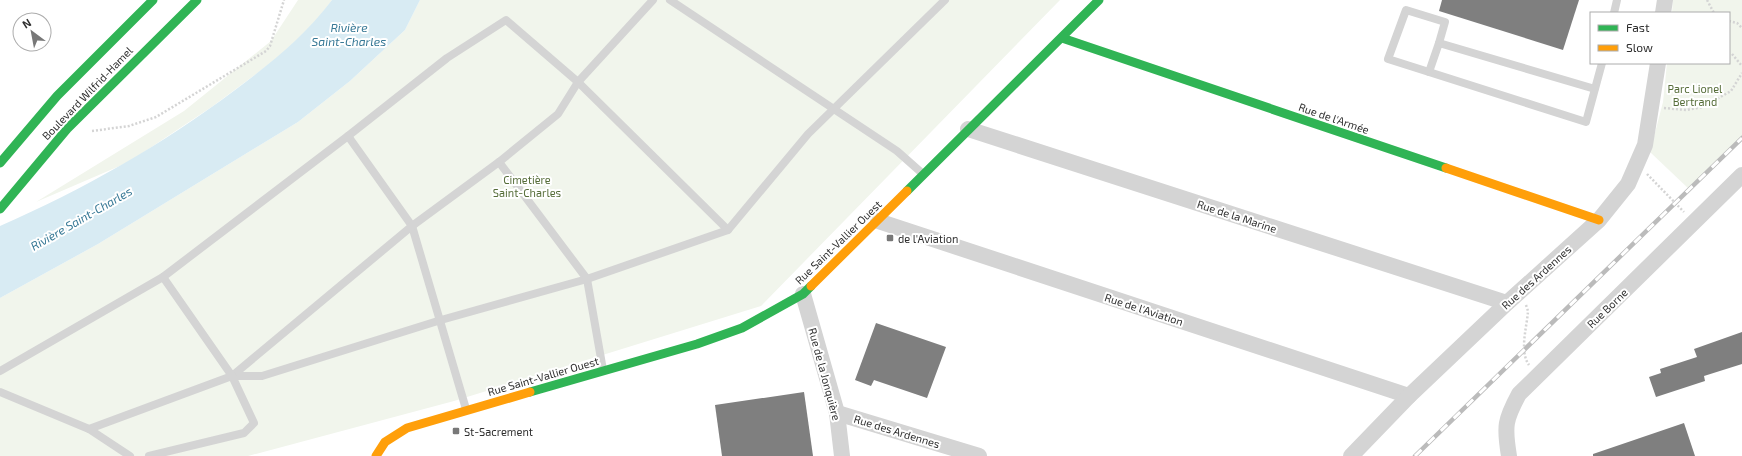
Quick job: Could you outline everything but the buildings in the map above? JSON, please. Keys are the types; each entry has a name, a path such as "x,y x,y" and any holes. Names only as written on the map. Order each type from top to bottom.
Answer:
{"street":[{"name":"Boulevard Wilfrid-Hamel","path":"0,164 58,96 153,0"},
{"name":"Boulevard Wilfrid-Hamel","path":"0,209 67,129 197,0"},
{"name":"Rue Saint-Vallier Ouest","path":"376,456 385,442 408,428 697,344 742,328 803,294 1099,0"},
{"path":"1663,12 1665,0"},
{"name":"Rue de l'Armée","path":"1062,38 1599,220"},
{"name":"Rue des Ardennes","path":"1351,456 1409,396 1599,220 1628,184 1645,145 1658,64"},
{"name":"Rue de la Marine","path":"968,129 1507,304"},
{"name":"Rue Borne","path":"1509,456 1506,438 1507,416 1519,394 1742,175"},
{"name":"Rue de l'Aviation","path":"878,221 1409,396"},
{"name":"Rue de la Jonquière","path":"803,294 837,413 842,456"},
{"name":"Rue des Ardennes","path":"837,413 979,456"}],"lane":[{"path":"89,429 232,376 412,226 499,162 558,114 578,82 653,0"},
{"path":"670,0 832,110 896,151 923,174"},
{"path":"232,376 262,376 440,320 587,279 728,230 808,134 946,0"},
{"path":"1084,0 1092,7"},
{"path":"1614,12 1617,0"},
{"path":"1429,72 1446,22 1406,10 1388,59 1586,122 1602,64"},
{"path":"0,371 163,277 348,136 447,58 506,20 578,82 728,230"},
{"path":"1439,43 1595,89"},
{"path":"348,136 412,226 466,410"},
{"path":"499,162 587,279 603,371"},
{"path":"149,456 244,433 254,423 232,376 163,277"},
{"path":"0,392 89,429 130,456"}],"path":[{"path":"93,130 129,126 156,117 266,51 270,46 284,0"},
{"path":"1707,0 1713,12"},
{"path":"1730,21 1737,23 1742,28"},
{"path":"1732,54 1742,66"},
{"path":"1652,108 1668,107 1686,110 1703,107 1731,90 1742,73"},
{"path":"1637,164 1694,222"},
{"path":"1520,292 1528,311 1524,349 1526,360 1538,376"}],"green space":[{"path":"298,0 332,0 315,23 280,56 213,106 129,162 36,202 184,111 271,41"},
{"name":"Cimetière Saint-Charles","path":"420,0 1060,0 761,306 454,401 248,456 0,456 0,298 98,244 298,122 350,81 405,30"},
{"name":"Parc Lionel Bertrand","path":"1673,0 1742,0 1742,138 1689,189 1650,152 1663,102 1667,64 1730,64 1730,12 1672,12"}],"water":[{"name":"Rivière Saint-Charles","path":"332,0 420,0 405,30 350,81 298,122 98,244 0,298 0,226 62,197 122,165 207,110 275,59 310,26"}],"railway":[{"path":"1415,456 1742,138"}],"traffic: fast":[{"path":"0,163 57,96 153,0"},
{"path":"0,209 67,129 197,0"},
{"path":"907,191 1099,0"},
{"path":"1062,38 1446,168"},
{"path":"530,392 697,344 742,328 803,294 811,286"}],"traffic: slow":[{"path":"1446,168 1599,220"},
{"path":"811,286 907,191"},
{"path":"376,456 385,442 407,428 530,392"}],"place":[{"name":"de l'Aviation","path":"890,238"},
{"name":"St-Sacrement","path":"456,431"}]}
